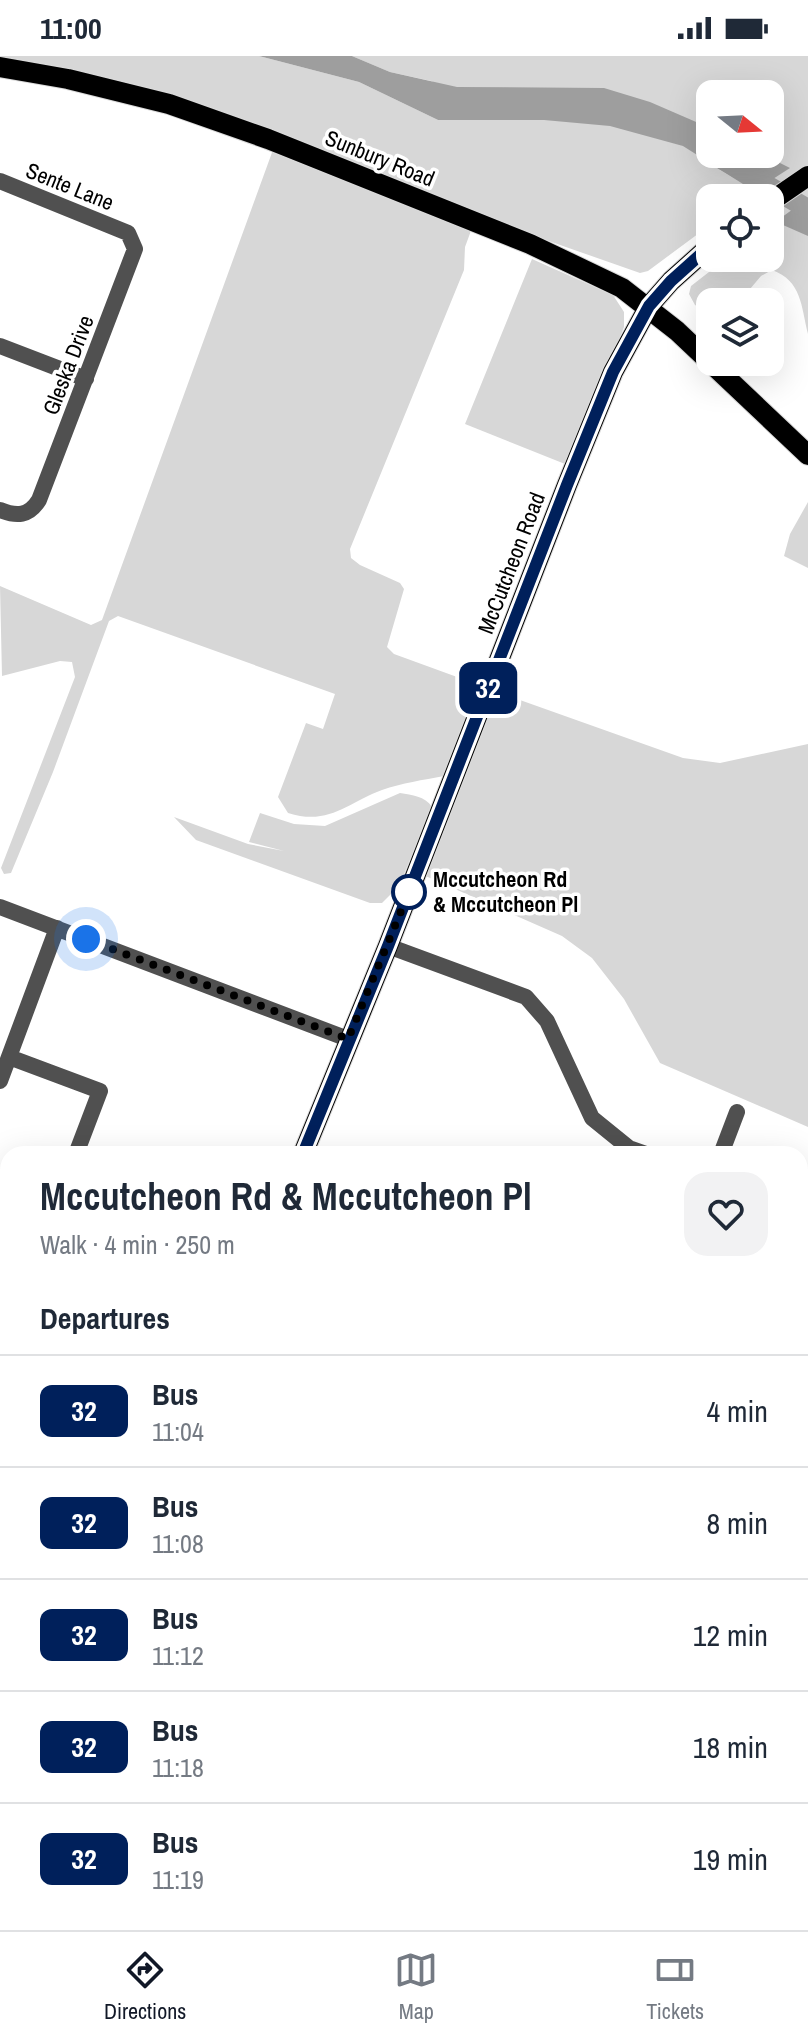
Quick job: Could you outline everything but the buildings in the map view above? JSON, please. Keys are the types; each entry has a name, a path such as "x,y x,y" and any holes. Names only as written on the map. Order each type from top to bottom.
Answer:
{"main road":[{"name":"Sunbury Road","path":"0,67 68,79 169,104 268,139 530,244 622,288 649,306 808,455"},
{"path":"784,192 808,176"},
{"name":"McCutcheon Road","path":"306,1146 613,372 649,306 696,258"}],"street":[{"name":"Sente Lane","path":"0,181 124,231"},
{"name":"Gleska Drive","path":"0,510 18,515 27,513 39,500 133,258 133,240 124,231"},
{"path":"0,346 86,379"},
{"path":"0,907 348,1039"},
{"path":"0,1081 57,928"},
{"path":"388,946 526,997 547,1021 592,1118 627,1146"},
{"path":"9,1057 100,1091 79,1146"},
{"path":"724,1146 737,1112"}],"shaded area":[{"path":"0,56 259,56 359,82 438,120 510,120 431,81 390,72 352,56 808,56 808,334 795,288 776,272 784,272 784,184 696,184 696,235 648,271 640,273 469,213 278,135 0,63"},
{"path":"259,56 352,56 390,72 457,87 604,88 650,102 696,122 696,154 683,146 610,126 544,120 438,120 359,82"},
{"path":"274,147 472,228 465,247 464,270 350,549 351,558 360,565 400,583 404,589 387,647 394,654 479,685 444,776 382,790 327,815 302,816 288,813 278,797 306,723 323,729 335,694 118,616 109,621 53,772 11,873 4,874 1,868 75,677 72,662 60,661 2,676 0,586 91,625 102,620"},
{"path":"784,165 790,168 765,184 743,184 718,168 784,168"},
{"path":"808,198 808,236 784,225 784,216"},
{"path":"532,259 613,295 624,312 624,327 570,466 465,424"},
{"path":"709,272 768,272 751,288 696,288 696,306 689,294 691,286"},
{"path":"808,502 808,568 784,556 790,534"},
{"path":"495,691 683,758 720,763 808,744 808,1127 660,1063 624,999 592,958 562,936 421,874"},
{"path":"400,793 422,798 432,807 399,886 382,903 370,903 196,840 174,817 248,844 284,851 249,842 260,813 294,824 325,826"}],"waterway":[{"path":"737,168 808,209"}],"bus line":[{"name":"32","path":"306,1146 613,372 649,306 696,259"}],"place":[{"name":"Mccutcheon Rd & Mccutcheon Pl","path":"409,892"}],"route":[{"path":"86,939 348,1039 409,892"}]}
